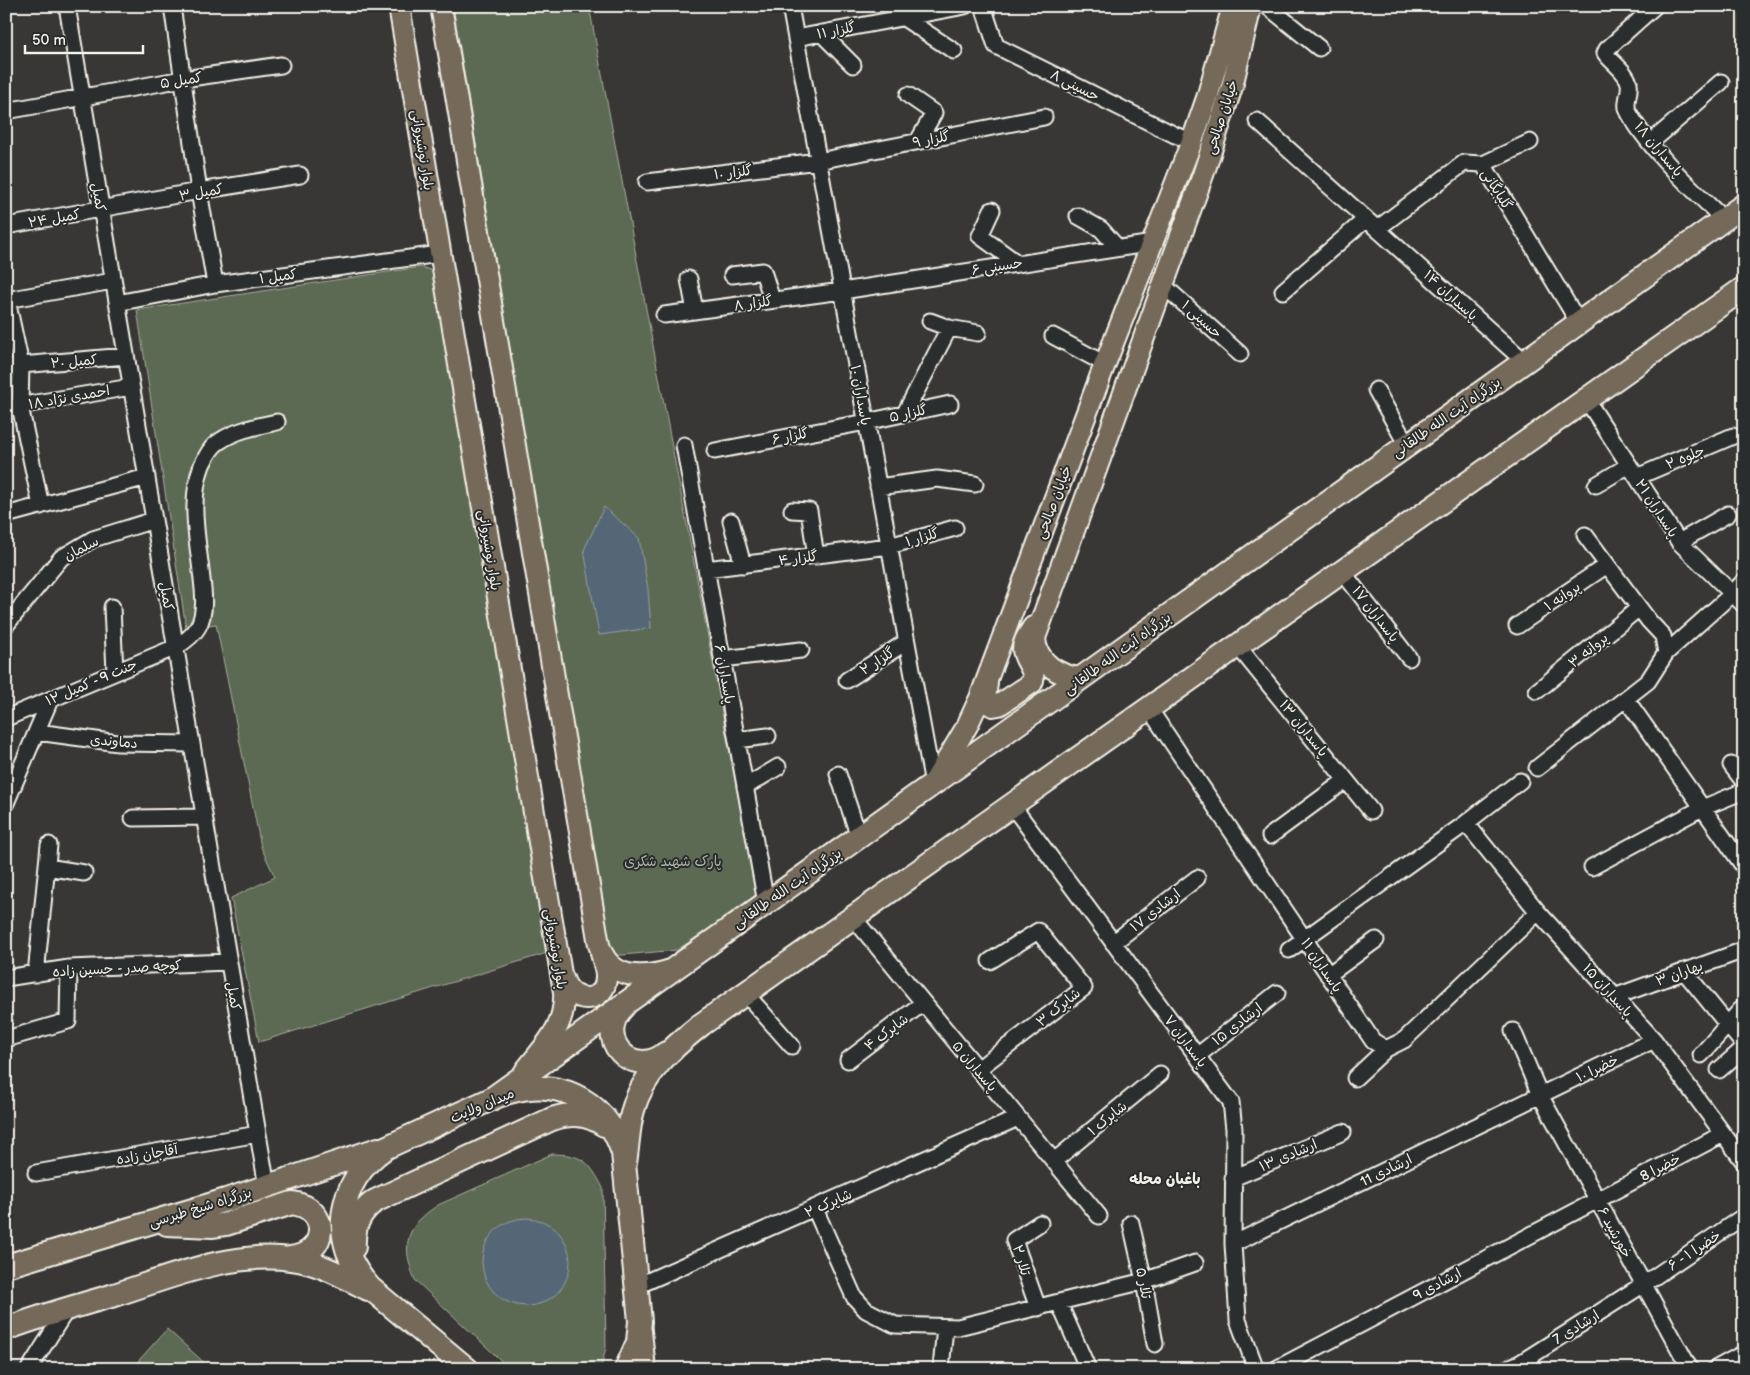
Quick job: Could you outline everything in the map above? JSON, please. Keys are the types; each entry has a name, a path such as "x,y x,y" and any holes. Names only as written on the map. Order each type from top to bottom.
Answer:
{"highway":[{"name":"بزرگراه آیت الله طالقانی","path":"490,1100 1744,205"},
{"path":"630,1000 617,1014 612,1028 614,1042 627,1058 641,1062 655,1060 852,916 1744,288"},
{"path":"1717,307 1744,303"},
{"path":"626,1163 632,1111 640,1089 651,1072 688,1035"},
{"name":"میدان ولایت","path":"467,1369 372,1289 354,1266 346,1250 342,1223 344,1205 350,1188 359,1172 371,1159 393,1144 507,1092 527,1087 559,1090 579,1097 596,1109 610,1124 618,1137 626,1163 640,1320 638,1342 626,1369"},
{"path":"372,1289 355,1254 354,1236 358,1219 364,1210 375,1202 558,1118 572,1115 586,1116 607,1127 618,1137"},
{"name":"بزرگراه شیخ طبرسی","path":"6,1266 267,1187 393,1144"},
{"path":"10,1326 221,1263 250,1258 300,1257 308,1254 314,1247 320,1231 316,1216 306,1206 292,1203 213,1226 150,1223"},
{"path":"291,1258 326,1268 372,1289"}],"main road":[{"name":"بلوار نوشیروانی","path":"399,6 564,1002 561,1018 553,1035 517,1080"},
{"path":"441,6 599,945 606,977 602,990 597,995 584,999 572,994 567,989 560,969"},
{"name":"خيابان صالحی","path":"1163,215 1207,98 1233,6"},
{"name":"خيابان صالحی","path":"1185,226 1232,87 1251,6"},
{"name":"خیابان صالحی","path":"932,784 967,726 988,679 1105,364 1163,215"},
{"name":"خیابان صالحی","path":"1081,678 1068,677 1053,669 1042,658 1035,638 1185,226"},
{"path":"988,679 986,699 988,704 993,706 999,705 1032,683 1034,675 1023,648 1026,637 1047,605"},
{"path":"599,945 606,962 627,974 652,976 673,969"},
{"path":"640,1320 645,1369"}],"street":[{"name":"کمیل","path":"67,6 267,1187"},
{"path":"172,6 199,191 215,284"},
{"name":"پاسداران ١٠","path":"790,6 932,784"},
{"name":"گلزار ١١","path":"796,38 965,6"},
{"name":"حسینی ۸","path":"983,6 996,46 1175,136 1192,141"},
{"path":"1267,6 1319,48"},
{"name":"پاسداران ۱۸","path":"1655,6 1607,49 1605,53 1625,75 1628,82 1630,92 1626,102 1628,111 1650,143 1714,211 1720,222"},
{"path":"904,18 954,51"},
{"path":"821,33 853,65"},
{"name":"کمیل ۵","path":"6,111 183,79 281,65"},
{"path":"1650,143 1720,82"},
{"path":"908,95 934,113 918,142"},
{"name":"گلزار ٩","path":"818,161 1044,117"},
{"name":"پاسداران ۱۴","path":"1257,121 1524,362"},
{"path":"1482,164 1530,142"},
{"name":"گلزار ۱۰","path":"647,182 818,161"},
{"name":"گلپایگانی","path":"1283,291 1372,224 1464,163 1482,164 1579,323"},
{"name":"کمیل ۳","path":"101,210 199,191 300,175"},
{"name":"کمیل ۲۴","path":"6,226 101,210"},
{"path":"992,210 980,236 1017,263"},
{"path":"1078,216 1101,229 1117,247"},
{"name":"حسینی ۶","path":"842,291 1153,242"},
{"name":"کمیل ۱","path":"117,303 215,284 440,254"},
{"path":"732,275 763,270 772,300"},
{"path":"689,279 695,311"},
{"path":"41,506 13,407 14,366 7,300 114,281"},
{"name":"حسینی ۱","path":"1163,285 1240,354"},
{"name":"گلزار ۸","path":"664,315 842,291"},
{"path":"930,320 949,328 978,333"},
{"path":"905,413 949,328"},
{"path":"1053,336 1105,364"},
{"name":"کمیل ۲۰","path":"14,366 126,356"},
{"name":"احمدی نژاد ۱۸","path":"13,407 131,387"},
{"path":"1376,390 1407,445"},
{"name":"پاسداران ۲۱","path":"1586,399 1679,542 1744,605"},
{"name":"گلزار ۵","path":"866,422 950,404"},
{"name":"جنت 9 - کمیل ۱۲","path":"6,718 176,647 190,637 198,626 202,612 203,591 195,516 197,480 204,461 212,447 220,440 252,428 277,422"},
{"name":"گلزار ۶","path":"715,451 866,422"},
{"name":"جلوه ۲","path":"1596,485 1733,436"},
{"name":"پاسداران ۶","path":"684,445 766,903"},
{"path":"6,515 147,477"},
{"path":"878,488 937,479 975,484"},
{"path":"792,510 809,511 816,556"},
{"path":"1679,542 1728,514"},
{"name":"سلمان","path":"6,625 61,558 93,540 154,520"},
{"path":"732,520 743,565"},
{"name":"گلزار ۱","path":"889,546 955,528"},
{"path":"1585,535 1663,636 1666,653"},
{"name":"گلزار ۴","path":"706,570 889,546"},
{"name":"پروانه ۱","path":"1517,626 1607,565"},
{"name":"پاسداران ۱۷","path":"1342,571 1409,658"},
{"path":"1537,768 1648,681 1666,653 1744,581"},
{"path":"112,607 116,672"},
{"name":"پروانه ۳","path":"1537,691 1640,608"},
{"name":"گلزار ۲","path":"847,680 906,642"},
{"name":"پاسداران ۱۳","path":"1237,645 1371,811"},
{"path":"722,659 801,650"},
{"path":"1626,699 1744,867"},
{"path":"6,803 50,700"},
{"name":"پاسداران ١١","path":"1148,707 1373,1041 1386,1049"},
{"name":"دماوندی","path":"37,732 118,743 192,744"},
{"path":"737,740 768,736"},
{"path":"1731,765 1744,782"},
{"path":"745,787 778,767"},
{"path":"838,774 859,837"},
{"path":"1270,836 1346,780"},
{"path":"1289,950 1466,823 1520,781"},
{"path":"1592,867 1702,808 1744,790"},
{"name":"پاسداران ۷","path":"1010,804 1231,1102 1234,1129 1233,1244 1238,1320 1256,1369"},
{"path":"133,818 204,817"},
{"name":"پاسداران ۱۵","path":"1466,823 1538,912 1654,1040 1742,1157"},
{"path":"36,974 49,845"},
{"path":"47,867 84,873"},
{"name":"ارشادی ۱۷","path":"1113,942 1197,878"},
{"path":"1355,1078 1386,1049 1404,1040 1538,912"},
{"name":"پاسداران ۵","path":"852,916 1099,1216"},
{"name":"شاپرک ۳","path":"978,1069 1084,988 1038,931 990,961"},
{"path":"1328,974 1376,940"},
{"name":"بهاران ۳","path":"1614,997 1744,950"},
{"name":"کوچه صدر - حسین زاده","path":"6,978 69,968 229,962"},
{"path":"6,1039 68,1021 69,968"},
{"path":"1684,971 1744,1046 1719,1070"},
{"path":"745,993 792,1046"},
{"name":"ارشادی ۱۵","path":"1197,1056 1277,993"},
{"name":"شاپرک ۴","path":"848,1060 923,1003"},
{"path":"1701,1055 1744,1006"},
{"name":"خورشید ۶","path":"1513,1031 1540,1096 1690,1369"},
{"name":"خضرا ۱۰","path":"1540,1096 1654,1040"},
{"name":"شاپرک ۱","path":"1054,1161 1160,1074"},
{"name":"ارشادی 11","path":"1233,1244 1540,1096"},
{"name":"شاپرک ۲","path":"636,1286 815,1209 1018,1118"},
{"name":"ارشادی ۱۳","path":"1234,1178 1343,1132"},
{"name":"آقاجان زاده","path":"36,1173 258,1134"},
{"name":"خضرا 8","path":"1597,1200 1723,1134"},
{"name":"ارشادی 9","path":"1276,1369 1597,1200"},
{"path":"815,1209 854,1297 866,1310 895,1324 958,1327 1144,1281 1195,1263"},
{"name":"خضرا ۱ - ۶","path":"1644,1284 1744,1216"},
{"name":"تلار ۲","path":"1038,1308 1014,1240 1040,1223"},
{"name":"تلار ۵","path":"1131,1223 1155,1344"},
{"name":"ارشادی 7","path":"1506,1369 1520,1363 1644,1284"},
{"path":"1059,1303 1088,1369"},
{"path":"29,1369 67,1309"},
{"path":"941,1369 945,1327"},
{"path":"1715,1369 1744,1353"}],"green space":[{"name":"پارک شهید شکری","path":"453,6 589,6 757,897 677,950 611,956"},
{"path":"421,267 433,271 547,953 259,1042 231,898 275,877 261,847 216,624 186,628 137,310"},
{"path":"552,1154 562,1154 584,1161 594,1172 603,1188 606,1347 602,1364 598,1369 510,1369 415,1280 408,1256 407,1246 413,1229 427,1213 438,1205"},
{"path":"167,1329 209,1367 207,1369 131,1369"}],"water":[{"path":"604,507 639,538 648,589 651,628 599,635 584,550"},
{"path":"517,1218 535,1218 551,1225 563,1237 570,1253 570,1271 563,1287 551,1299 535,1306 517,1306 501,1299 489,1287 482,1271 482,1253 489,1237 501,1225"}],"district":[{"name":"باغبان محله","path":"1165,1179"}]}
